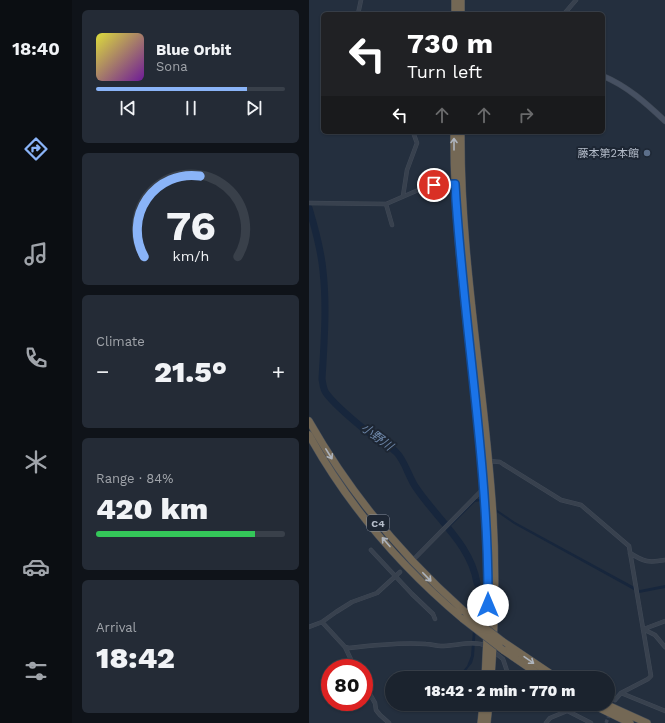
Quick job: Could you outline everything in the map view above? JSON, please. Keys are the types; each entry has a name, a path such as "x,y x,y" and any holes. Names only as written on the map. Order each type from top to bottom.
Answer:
{"highway":[{"path":"455,0 455,12"},
{"path":"461,0 461,12"},
{"path":"454,134 455,184 459,247 494,545 495,604 486,671"},
{"path":"461,134 461,184 465,246 485,462 484,487 491,671"},
{"name":"C4","path":"309,421 339,471 370,513 414,564 464,611 502,641 547,671"},
{"name":"C4","path":"309,435 333,475 365,518 429,590 503,650 534,671"},
{"path":"615,709 647,723"},
{"path":"481,723 482,711"},
{"path":"487,723 488,711"},
{"path":"605,711 630,723"}],"street":[{"path":"358,12 361,0"},
{"path":"566,12 576,0"},
{"path":"605,77 633,93 665,121"},
{"path":"403,196 407,170 417,143 414,134"},
{"path":"310,202 386,204 423,188 434,185 455,184"},
{"path":"386,204 392,225"},
{"path":"485,462 499,462 561,500 581,505 629,546 651,676 621,693 615,700"},
{"path":"415,557 484,487"},
{"path":"371,550 433,614 435,619"},
{"path":"630,553 645,561 656,562 665,560"},
{"path":"309,627 322,622 352,602 377,593 400,572"},
{"path":"643,629 665,621"},
{"path":"322,622 345,647 351,659"},
{"path":"643,629 655,635 665,647"},
{"path":"345,647 405,644 440,646 471,643 490,648 503,659 507,671"},
{"path":"621,693 665,711"},
{"path":"373,700 379,715 389,723"},
{"path":"546,723 549,718 567,711 591,723"}],"water":[{"path":"474,499 481,499 515,522 640,590 665,585 665,588 639,593 514,524 481,501 475,502 450,527 448,526"},
{"path":"476,574 478,592 474,656 472,663 466,671 463,671 467,666 471,656 476,591 474,575"}],"waterway":[{"name":"小野川","path":"309,208 316,231 324,284 325,325 322,379 324,390 349,417 399,455 417,489 461,545 474,569 477,583"}],"tunnel":[{"path":"606,723 610,713"}],"place":[{"name":"藤本第2本館","path":"647,153"}],"route":[{"path":"434,185 455,184 459,247 484,487 488,547 488,605"}]}
